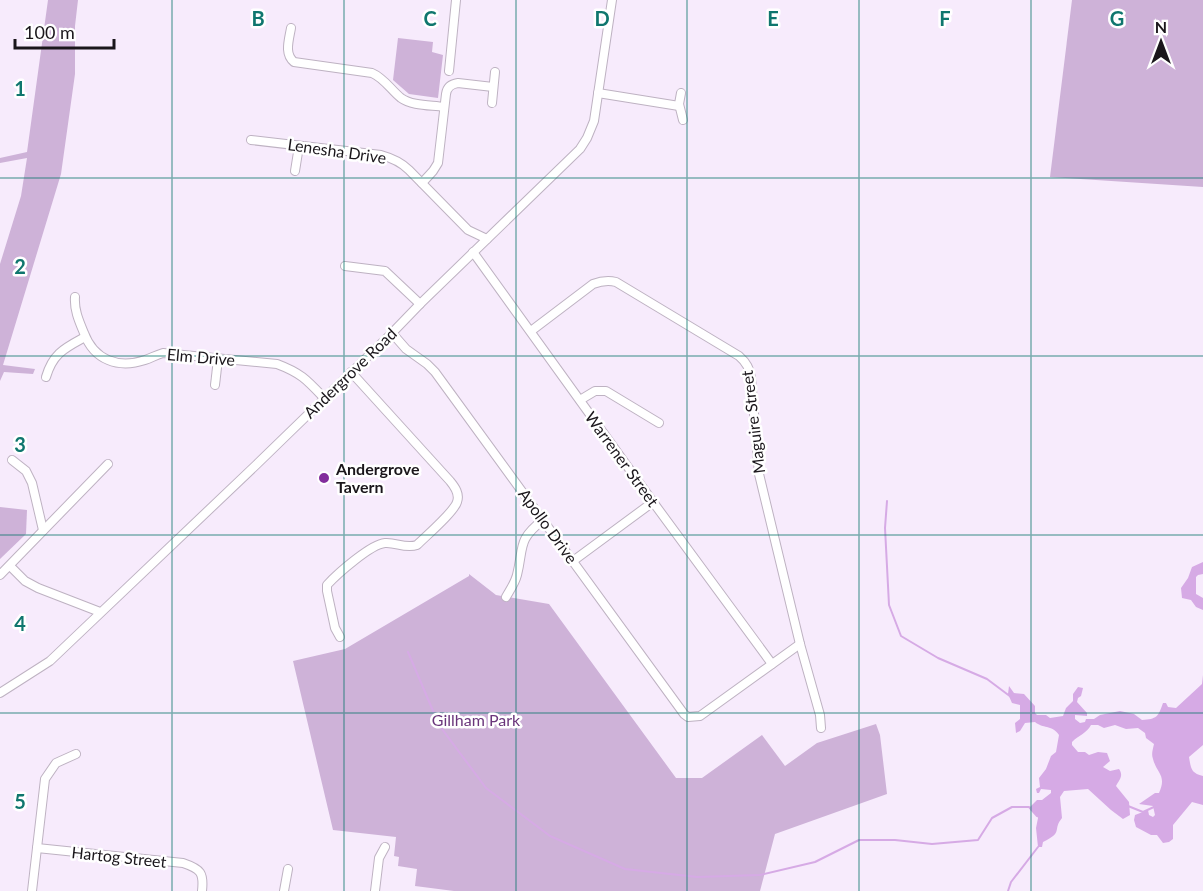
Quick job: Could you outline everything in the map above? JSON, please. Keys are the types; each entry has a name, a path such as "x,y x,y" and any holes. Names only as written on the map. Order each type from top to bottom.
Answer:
{"street":[{"path":"449,71 456,0"},
{"name":"Andergrove Road","path":"0,693 50,661 256,465 580,149 592,126 612,0"},
{"path":"291,28 288,53 289,59 294,63 372,73 381,78 406,101 444,107"},
{"path":"492,102 495,72"},
{"path":"422,183 438,163 448,87 454,83 493,87"},
{"path":"598,93 679,106"},
{"path":"681,93 679,106 683,120"},
{"name":"Lenesha Drive","path":"251,140 388,157 404,165 468,230 487,239"},
{"path":"295,171 298,146"},
{"name":"Lenesha Drive","path":"468,230 475,250"},
{"name":"Warrener Street","path":"475,250 653,502 772,664"},
{"path":"345,266 387,272 420,304"},
{"name":"Maguire Street","path":"531,331 593,284 610,281 616,282 739,356 745,362 751,378 759,474 822,728"},
{"name":"Elm Drive","path":"75,297 76,312 85,337 95,352 111,362 137,362 163,353 277,364 304,377 324,398"},
{"name":"Apollo Drive","path":"392,333 435,372 676,704 684,714 691,717"},
{"path":"46,377 54,358 62,350 85,337"},
{"path":"215,385 218,358"},
{"path":"340,637 335,628 327,585 380,543 389,542 411,547 417,545 458,502 456,489 450,481 351,372"},
{"path":"580,400 595,391 606,391 660,423"},
{"path":"12,460 26,471 32,483 43,530"},
{"path":"0,575 108,464"},
{"path":"573,561 653,502"},
{"path":"506,597 517,575 524,540 531,529 543,520"},
{"path":"10,566 38,588 100,612"},
{"path":"689,727 691,717 700,716 800,644"},
{"path":"32,891 45,779 56,763 76,754"},
{"path":"375,891 379,858 385,847"},
{"name":"Hartog Street","path":"37,848 183,864 199,870 203,877 202,891"},
{"path":"284,891 288,868"}],"green space":[{"path":"48,0 78,0 75,26 75,74 61,174 3,365 35,369 33,374 4,372 0,381 0,264 21,196 27,158 0,163 0,158 27,152"},
{"path":"1072,0 1203,0 1203,187 1050,177"},
{"path":"398,38 433,42 432,52 443,55 438,98 409,94 393,80"},
{"path":"0,507 27,510 26,534 0,559"},
{"name":"Gillham Park","path":"469,574 496,595 549,604 676,778 702,778 762,735 785,766 817,743 876,724 880,735 887,794 775,834 760,891 454,891 415,886 417,869 398,866 399,857 394,856 396,837 333,830 293,661 345,649"}],"shaded area":[{"path":"1203,562 1203,574 1196,577 1196,594 1203,598 1203,610 1196,607 1191,600 1182,598 1181,588 1192,567"},
{"path":"1203,675 1203,745 1189,757 1192,770 1203,776 1203,805 1192,802 1173,825 1173,839 1163,843 1157,835 1151,835 1136,827 1134,820 1135,815 1148,810 1149,815 1153,817 1155,815 1153,806 1139,804 1155,793 1159,793 1161,787 1162,778 1152,757 1154,744 1138,728 1126,729 1115,725 1104,728 1091,725 1072,742 1072,745 1078,752 1085,752 1089,755 1098,752 1107,753 1110,761 1103,767 1110,771 1119,769 1121,774 1116,786 1129,802 1130,815 1123,819 1088,789 1064,791 1060,797 1062,818 1056,833 1043,842 1042,847 1038,847 1036,828 1038,818 1030,807 1037,800 1042,800 1051,793 1051,790 1041,789 1037,793 1036,789 1040,787 1039,778 1046,769 1051,756 1056,752 1059,735 1053,729 1035,722 1025,723 1016,733 1015,723 1020,719 1020,705 1012,703 1008,694 1009,686 1014,693 1024,694 1035,706 1037,715 1046,715 1050,718 1063,716 1066,708 1073,701 1073,694 1078,687 1083,688 1077,702 1087,713 1087,716 1075,715 1075,719 1080,723 1085,722 1086,719 1094,719 1100,715 1120,711 1134,714 1142,720 1156,716 1163,703 1166,703 1168,707 1176,708 1202,684"}],"waterway":[{"path":"887,501 885,528 889,605 901,636 938,658 987,679 1011,697"},
{"path":"408,652 439,725 486,788 550,836 625,869 697,877 760,875 815,862 859,840 895,840 932,844 978,840 992,818 1012,807 1029,807 1037,816"},
{"path":"1128,806 1143,812 1156,806"},
{"path":"1008,891 1011,882 1038,847"}],"place":[{"name":"Andergrove Tavern","path":"324,478"}]}
